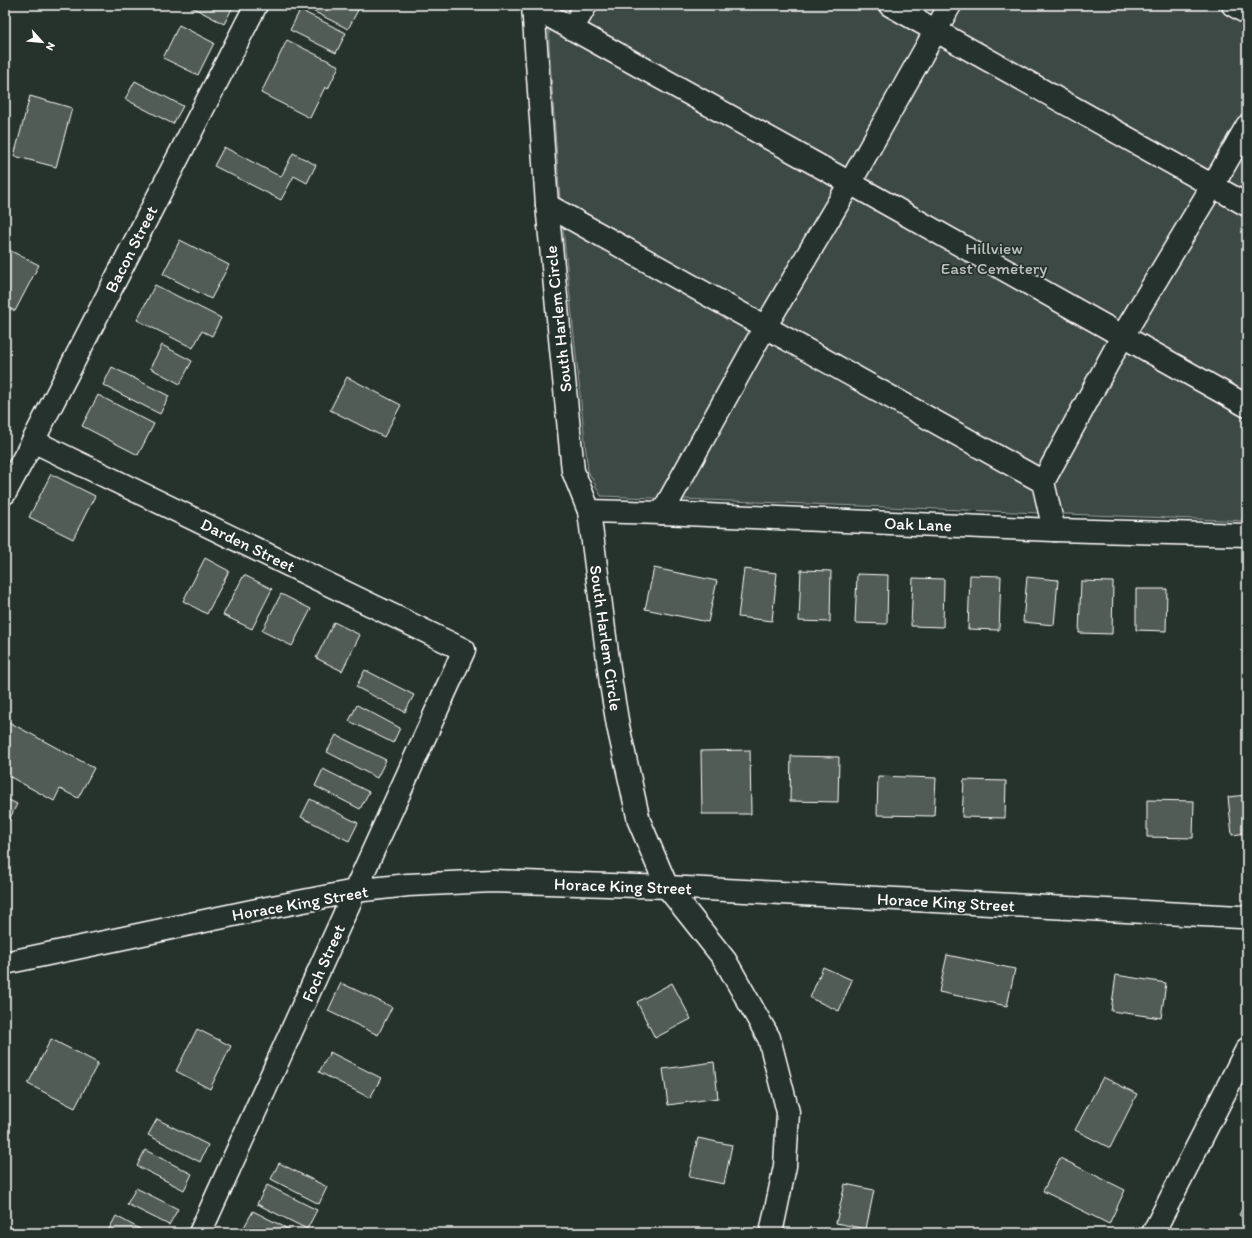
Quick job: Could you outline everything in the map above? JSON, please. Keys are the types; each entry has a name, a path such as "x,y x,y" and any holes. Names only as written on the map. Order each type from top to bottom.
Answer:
{"street":[{"name":"Bacon Street","path":"5,493 256,5"},
{"path":"572,29 586,5"},
{"path":"890,5 1247,205"},
{"path":"662,513 765,327 850,183 950,5"},
{"path":"1233,5 1247,13"},
{"path":"533,6 1247,406"},
{"name":"South Harlem Circle","path":"533,6 547,205 574,471 589,511 611,684 618,726 639,821 666,887 725,960 768,1038 788,1112 785,1166 771,1233"},
{"path":"1054,530 1043,482 1122,337 1213,186 1247,126"},
{"path":"547,205 1043,482"},
{"name":"Darden Street","path":"33,441 464,650"},
{"name":"Oak Lane","path":"589,511 1054,530 1247,535"},
{"name":"Foch Street","path":"200,1233 464,650"},
{"name":"Horace King Street","path":"5,963 252,911 356,891 492,881 666,887 1247,916"},
{"path":"1153,1233 1247,1049"}],"green space":[{"name":"Hillview East Cemetery","path":"549,5 1247,5 1247,521 601,496 588,471 560,200 549,46"}],"building":[{"path":"234,5 224,24 190,6"},
{"path":"303,5 352,5 359,8 348,29"},
{"path":"300,10 346,33 336,53 290,30"},
{"path":"179,25 214,43 198,75 163,58"},
{"path":"287,40 339,66 328,89 325,87 310,118 261,93"},
{"path":"135,81 183,106 173,124 125,99"},
{"path":"30,96 72,108 56,167 14,156"},
{"path":"224,147 281,177 293,153 316,165 307,183 294,176 281,200 214,166"},
{"path":"180,240 229,265 211,299 163,274"},
{"path":"5,248 39,265 15,311 5,306"},
{"path":"155,285 221,318 212,336 202,331 193,348 137,320"},
{"path":"162,345 192,361 180,384 150,368"},
{"path":"112,367 169,396 160,414 103,385"},
{"path":"347,377 401,405 384,437 330,410"},
{"path":"98,395 154,424 138,455 82,426"},
{"path":"51,474 95,496 73,539 29,517"},
{"path":"205,558 229,571 207,614 183,601"},
{"path":"654,568 717,581 708,622 645,609"},
{"path":"744,569 777,573 772,621 738,617"},
{"path":"801,570 831,571 830,622 799,621"},
{"path":"857,574 888,575 887,624 855,623"},
{"path":"244,575 272,589 252,629 223,615"},
{"path":"970,575 1001,576 999,630 968,629"},
{"path":"1027,577 1058,580 1054,625 1023,622"},
{"path":"913,578 944,579 943,627 911,626"},
{"path":"1081,581 1113,582 1112,634 1079,633"},
{"path":"1136,589 1167,589 1166,631 1136,630"},
{"path":"281,594 311,609 292,646 262,631"},
{"path":"334,622 360,635 342,671 316,658"},
{"path":"365,670 414,695 405,712 356,687"},
{"path":"357,705 400,728 393,743 349,721"},
{"path":"5,720 94,768 78,798 60,789 54,801 5,774"},
{"path":"336,735 386,760 377,778 327,752"},
{"path":"750,750 751,814 702,814 701,751"},
{"path":"791,756 839,757 838,802 790,801"},
{"path":"323,769 369,792 360,809 315,786"},
{"path":"878,776 936,778 934,816 877,815"},
{"path":"964,780 1006,781 1005,818 962,817"},
{"path":"1247,795 1247,833 1232,835 1228,797"},
{"path":"5,798 17,804 5,828"},
{"path":"310,799 358,823 349,841 301,817"},
{"path":"1147,800 1194,801 1193,838 1147,837"},
{"path":"947,955 1015,969 1007,1006 939,992"},
{"path":"823,967 852,980 839,1011 810,998"},
{"path":"1116,975 1166,983 1161,1018 1111,1011"},
{"path":"341,983 392,1007 378,1035 328,1011"},
{"path":"672,983 691,1019 655,1038 637,1002"},
{"path":"197,1029 231,1046 210,1089 176,1071"},
{"path":"51,1039 98,1063 75,1108 28,1084"},
{"path":"330,1052 381,1078 370,1098 319,1072"},
{"path":"714,1062 718,1098 668,1105 663,1069"},
{"path":"1103,1077 1137,1094 1110,1148 1075,1130"},
{"path":"157,1119 208,1145 200,1162 148,1135"},
{"path":"698,1138 732,1145 724,1184 689,1177"},
{"path":"145,1150 192,1174 184,1190 137,1166"},
{"path":"1060,1158 1125,1190 1109,1224 1043,1191"},
{"path":"279,1163 327,1187 319,1204 271,1179"},
{"path":"845,1184 874,1190 866,1229 836,1223"},
{"path":"267,1185 317,1210 307,1229 257,1204"},
{"path":"136,1188 178,1209 169,1225 127,1204"},
{"path":"1247,1199 1247,1220 1239,1215"},
{"path":"253,1211 296,1233 250,1233 243,1229"},
{"path":"116,1216 147,1233 112,1233 108,1231"}]}
